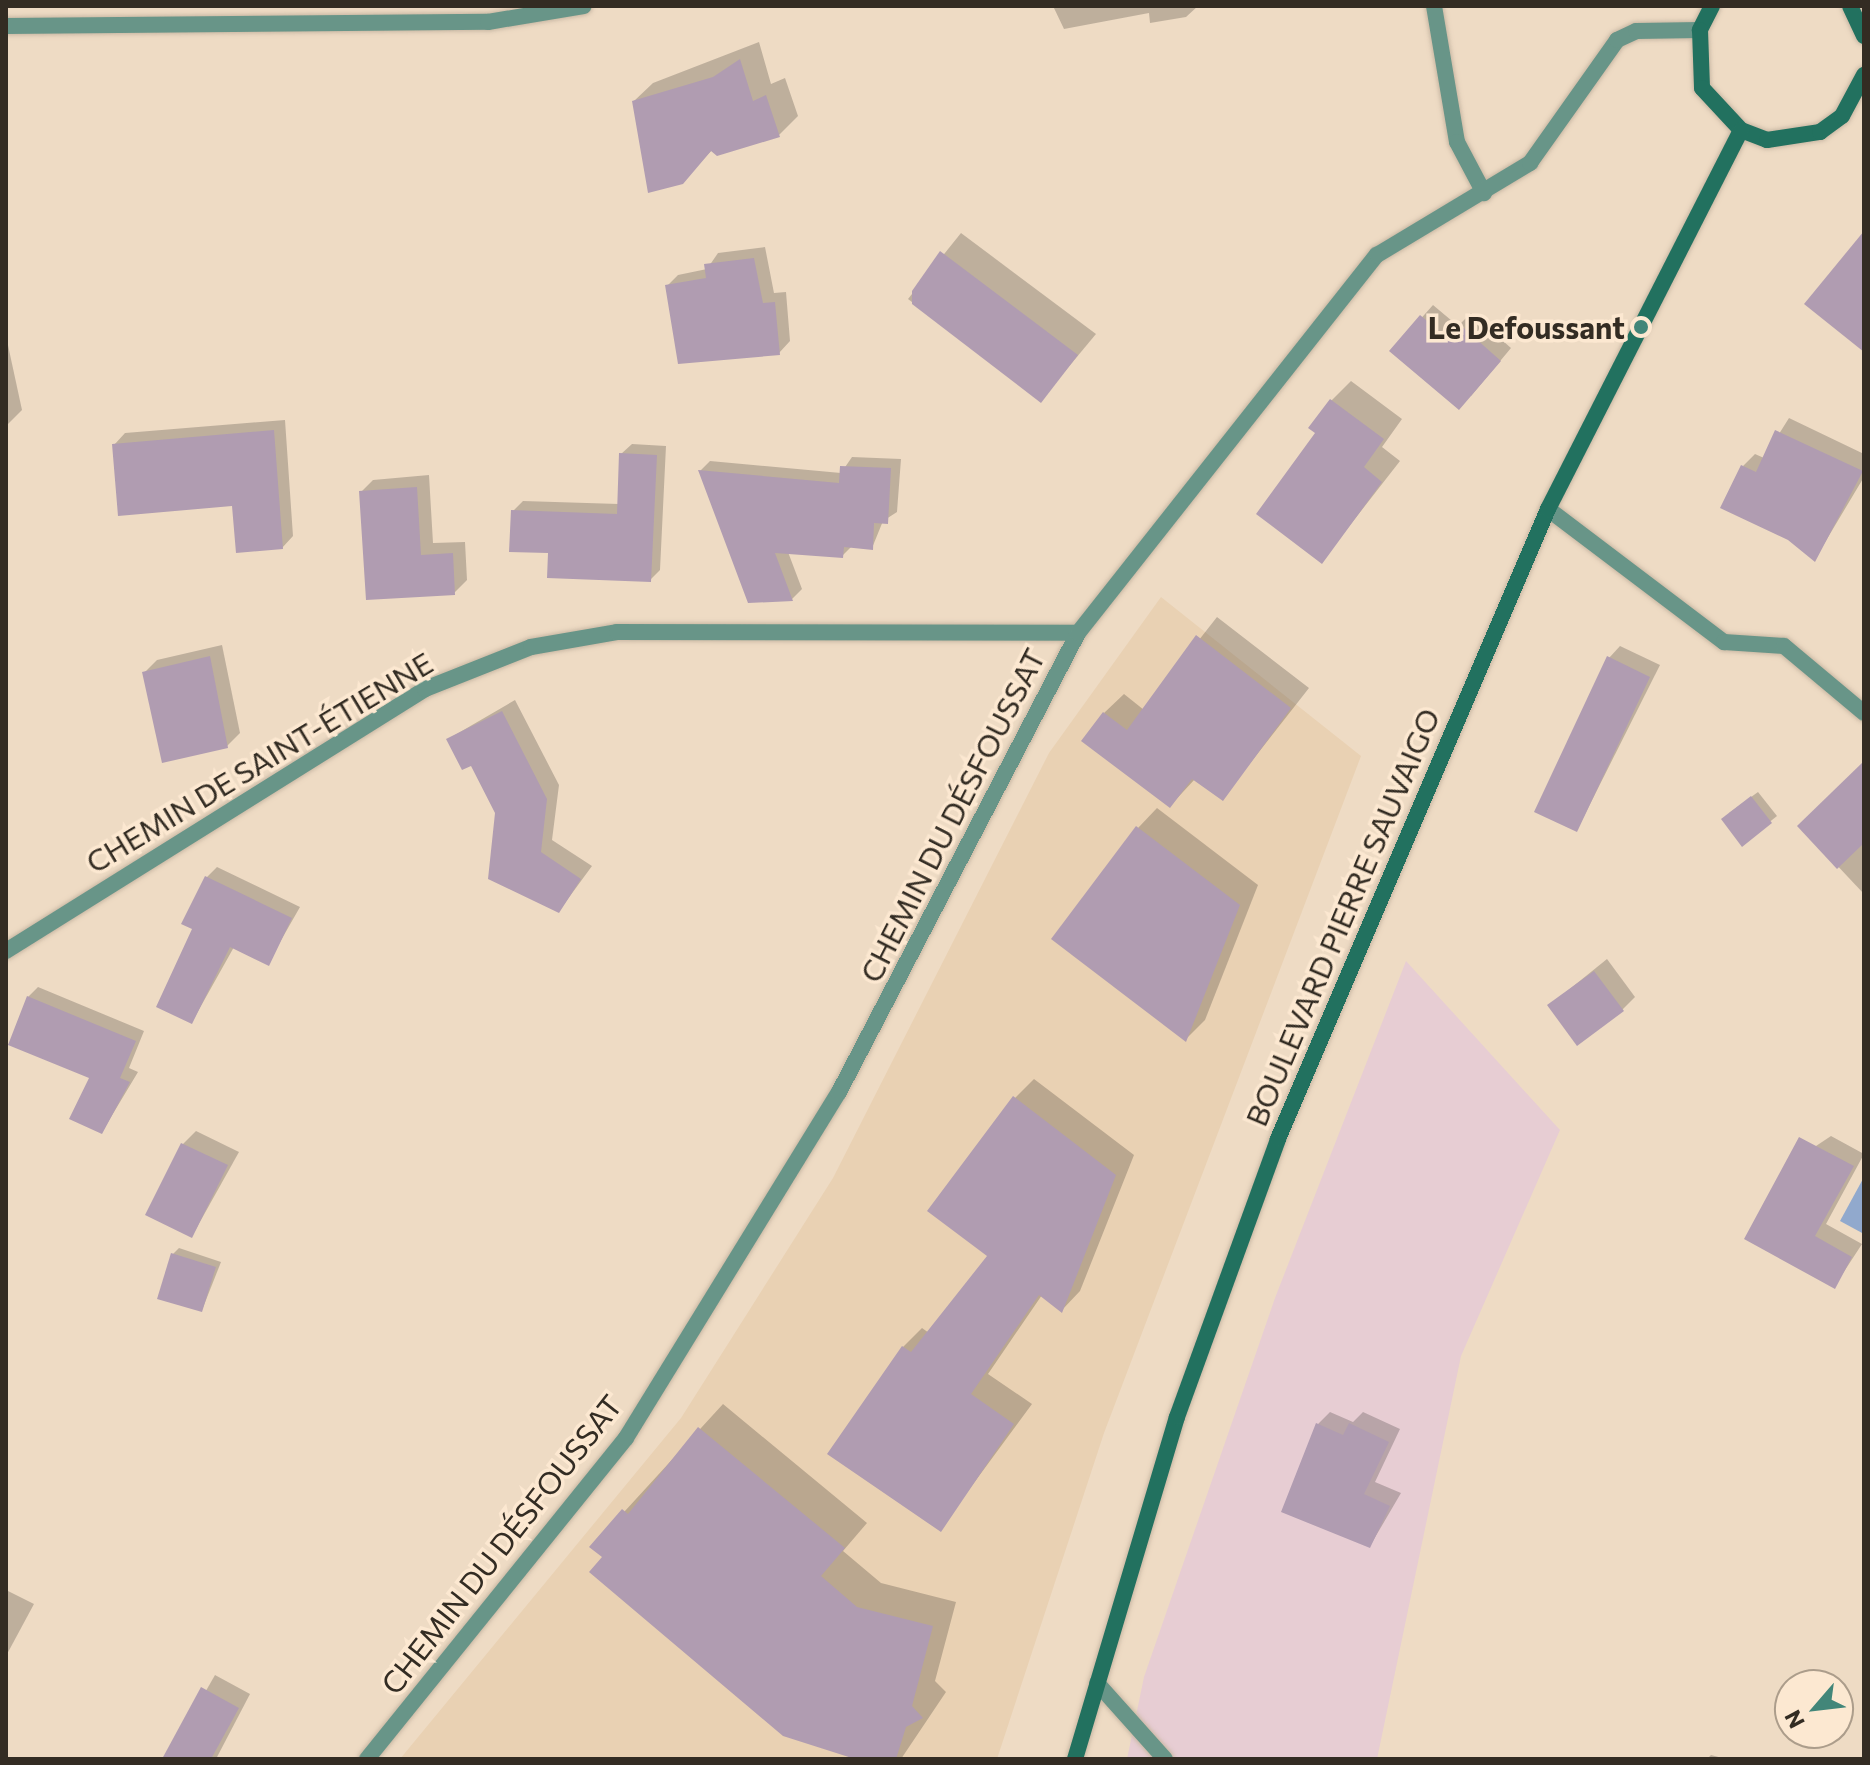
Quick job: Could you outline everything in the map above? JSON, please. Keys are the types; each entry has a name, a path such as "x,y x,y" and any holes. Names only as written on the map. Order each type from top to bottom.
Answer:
{"main road":[{"path":"1712,6 1700,30 1702,88 1741,130 1767,140 1820,132 1862,84"},
{"path":"1850,6 1864,36"},
{"name":"BOULEVARD PIERRE SAUVAIGO","path":"1075,1759 1177,1417 1278,1139 1548,509 1741,130"}],"street":[{"path":"6,26 488,22 584,6"},
{"path":"1434,6 1457,142 1484,193"},
{"name":"CHEMIN DU DÉSFOUSSAT","path":"367,1759 626,1438 839,1092 1078,633 1377,255 1530,163 1617,40 1636,31 1700,30"},
{"path":"1548,509 1724,642 1784,646 1864,713"},
{"name":"CHEMIN DE SAINT-ÉTIENNE","path":"6,951 425,689 531,647 617,632 1078,633"},
{"path":"1097,1683 1165,1759"}],"shaded area":[{"path":"1161,597 1361,756 1104,1433 997,1759 400,1759 681,1418 833,1178 1049,753"},
{"path":"1406,961 1560,1130 1461,1356 1377,1759 1127,1759 1144,1677 1275,1298"}],"water":[{"path":"1864,1177 1864,1234 1840,1221"}],"building":[{"path":"740,59 753,101 766,95 780,137 717,156 711,151 683,184 648,193 632,101 713,77"},
{"path":"1864,231 1864,352 1804,304"},
{"path":"940,251 1078,355 1041,403 912,304 912,291"},
{"path":"754,258 763,303 775,302 780,355 678,364 665,285 706,278 704,264"},
{"path":"1420,315 1446,337 1458,323 1501,361 1459,410 1389,351"},
{"path":"1330,399 1384,439 1364,467 1382,482 1322,564 1256,514 1315,433 1308,428"},
{"path":"274,430 283,549 236,553 232,506 118,516 112,444"},
{"path":"1775,430 1863,471 1815,562 1788,540 1720,508 1741,465 1756,472"},
{"path":"619,453 657,455 651,582 547,578 548,553 509,552 511,510 617,514"},
{"path":"840,466 891,468 888,524 874,523 873,550 844,547 843,558 775,553 793,601 748,603 698,470 839,483"},
{"path":"417,487 421,555 453,553 455,595 366,600 359,491"},
{"path":"1196,635 1291,708 1223,801 1192,779 1170,808 1081,741 1103,712 1127,730"},
{"path":"210,656 228,748 162,763 142,672"},
{"path":"1607,656 1650,677 1577,832 1534,812"},
{"path":"502,711 547,799 541,852 581,879 559,913 488,879 495,813 471,766 462,770 446,739"},
{"path":"1864,761 1864,843 1837,869 1797,826"},
{"path":"1751,796 1772,823 1742,847 1721,819"},
{"path":"1136,826 1240,905 1186,1042 1051,939"},
{"path":"205,876 292,918 269,966 230,947 192,1024 156,1007 192,929 181,924"},
{"path":"1594,971 1624,1011 1577,1046 1547,1005"},
{"path":"27,996 136,1041 120,1078 130,1082 102,1134 69,1119 89,1078 8,1045"},
{"path":"1013,1096 1116,1175 1062,1313 1039,1295 971,1394 1014,1424 941,1532 827,1454 902,1346 911,1352 987,1256 927,1211"},
{"path":"1799,1137 1854,1166 1815,1236 1852,1257 1835,1289 1744,1239"},
{"path":"181,1143 228,1165 192,1238 145,1215"},
{"path":"171,1253 216,1267 202,1312 157,1299"},
{"path":"1316,1423 1343,1435 1349,1423 1389,1442 1364,1494 1390,1506 1370,1548 1281,1512"},
{"path":"698,1427 845,1548 821,1576 857,1607 933,1626 912,1706 923,1718 906,1727 896,1759 855,1759 783,1736 589,1572 602,1557 589,1547 622,1509 628,1514"},
{"path":"201,1687 239,1708 211,1759 162,1759"}],"place":[{"name":"Le Defoussant","path":"1641,327"}]}
